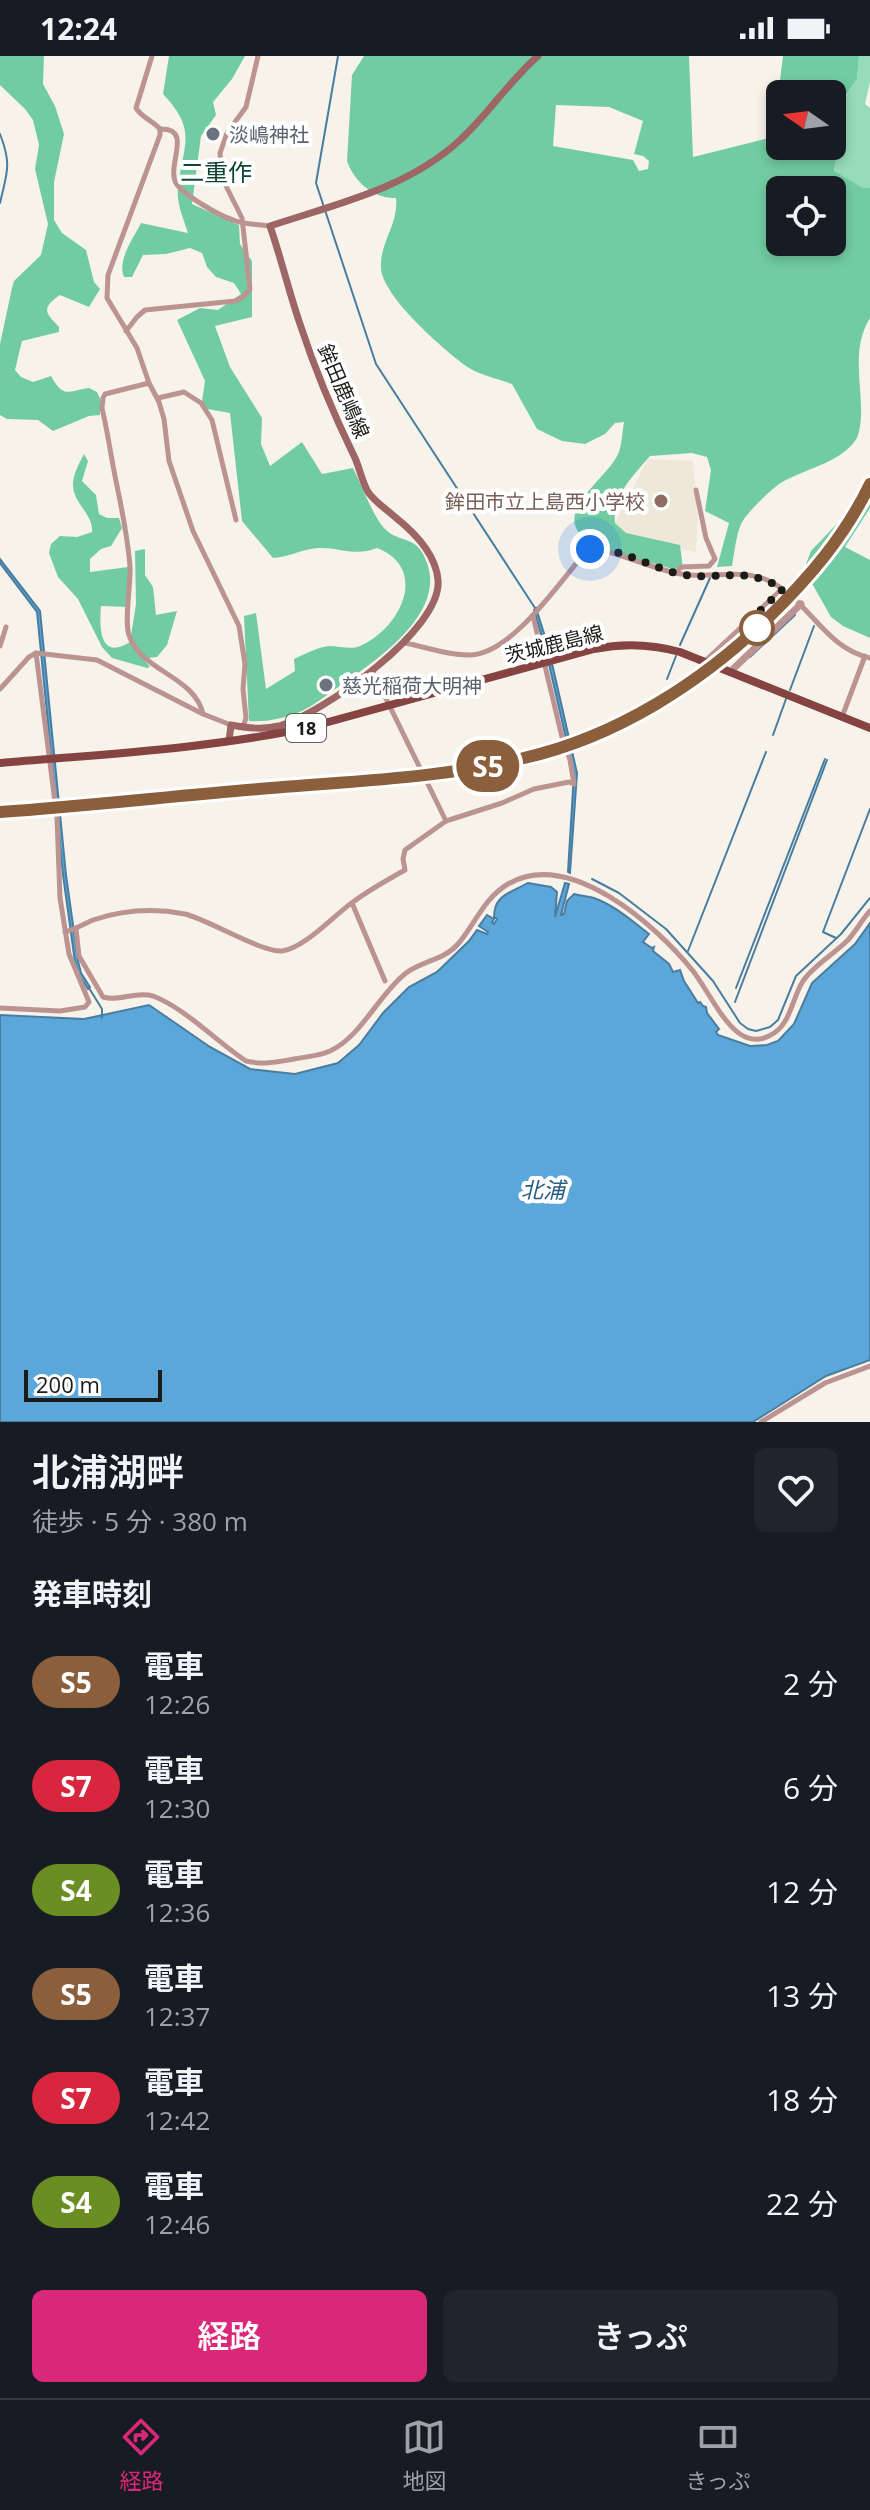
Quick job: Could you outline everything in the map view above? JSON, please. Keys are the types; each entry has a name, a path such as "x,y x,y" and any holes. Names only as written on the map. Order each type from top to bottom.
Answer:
{"main road":[{"path":"270,226 402,181 438,159 473,128 538,56"},
{"name":"鉾田鹿嶋線","path":"231,725 271,728 305,715 343,694 405,643 435,598 438,578 418,538 368,492 301,329 270,226"},
{"name":"茨城鹿島線","path":"0,763 229,741 310,727 547,661 594,649 629,645 671,650 870,728"},
{"path":"229,741 231,725"}],"street":[{"path":"152,56 136,108 140,115 160,129 172,130 177,138 179,147 172,173 181,190 225,216 270,226"},
{"path":"126,331 145,310 235,301 248,293 250,284 242,222 222,178 220,153 227,133 246,107 258,56"},
{"path":"160,129 148,171 106,283 107,298 137,348 159,402 169,461 193,531 239,626 245,664 243,689 246,718 243,727"},
{"path":"149,383 105,394 102,408 128,543 128,628 139,652 188,689 202,707 203,714"},
{"path":"159,402 158,398 184,392 201,403 212,420 236,520"},
{"path":"676,573 681,567 704,567 715,559 706,538 696,490"},
{"path":"405,643 463,654 478,654 492,648 533,616 590,549 611,552 676,573 749,575 783,589 837,644 867,657 842,717"},
{"path":"704,662 783,589"},
{"path":"730,672 801,604"},
{"path":"65,932 129,911 170,912 210,922 267,948 284,951 301,943 352,903 405,870 405,850 446,821 534,789 569,782 574,784 547,661 533,616"},
{"path":"0,646 6,627"},
{"path":"0,1008 60,1011 85,1007 89,1002 74,968 60,898 53,758 41,653"},
{"path":"0,689 29,657 41,653 97,660 231,725"},
{"path":"372,670 420,768"},
{"path":"305,715 310,727"},
{"path":"424,776 446,821"},
{"path":"76,929 79,956 103,997 111,999 139,994 168,1003 239,1057 261,1065 329,1052 342,1044 403,975 418,965 440,958 457,946 491,897 503,887 523,878 542,875 573,880 628,910 667,942 701,981 732,1028 751,1039 769,1036 780,1028 806,978 849,939 870,911"},
{"path":"352,903 385,981"},
{"path":"761,1422 825,1383 870,1366"}],"shaded area":[{"name":"鉾田市立上島西小学校","path":"648,459 693,461 698,514 696,552 610,533"}],"green space":[{"path":"0,56 44,56 43,84 55,106 64,134 54,182 54,220 62,233 86,250 94,282 100,289 89,307 60,295 47,308 59,332 22,341 15,370 21,377 33,382 51,376 63,391 89,388 97,392 100,398 100,415 89,416 53,431 38,420 7,419 0,415 0,344 12,288 14,281 41,255 48,224 35,169 39,145 33,120 0,85"},
{"path":"169,56 245,56 232,79 213,102 216,115 201,136 192,204 239,225 240,244 252,261 252,317 215,326 230,367 262,418 261,444 270,466 302,442 322,474 353,468 380,523 390,533 419,548 428,566 430,584 426,602 417,618 389,649 315,704 273,720 249,721 244,616 256,613 266,689 295,671 294,659 325,647 357,647 374,638 397,613 405,584 402,570 393,558 377,548 354,552 318,548 273,558 242,521 230,413 201,408 205,381 177,320 200,308 218,310 241,294 234,283 216,277 207,267 202,253 190,248 143,255 132,277 124,277 124,257 141,223 188,233 178,194 185,129 163,94"},
{"path":"364,56 689,56 693,157 766,139 766,160 836,160 834,171 843,176 766,176 766,256 846,256 846,178 863,188 870,188 870,318 860,348 861,410 857,438 843,453 784,481 757,504 741,524 732,566 717,567 729,523 705,511 711,470 707,457 692,453 650,456 625,486 615,513 615,523 626,533 680,545 683,568 672,569 595,545 581,535 575,524 575,513 580,502 618,454 624,422 615,423 605,434 585,444 562,441 537,429 512,384 466,366 430,335 392,294 381,269 383,251 395,216 396,198 372,192 354,175 347,161 352,75","holes":["556,105 609,107 643,121 634,154 649,161 648,169 639,171 633,160 553,146"]},
{"path":"783,56 859,56 857,79 846,96 846,80 780,80"},
{"path":"859,56 870,56 870,82 865,104 870,108 870,188 863,188 834,172 836,160 846,160 846,96 857,79"},
{"path":"84,454 88,461 82,481 96,495 99,514 119,518 122,528 111,546 101,549 90,559 90,572 128,567 128,607 101,606 101,632 107,645 120,647 130,642 136,604 135,551 145,549 145,575 153,587 156,615 177,611 167,645 157,657 148,658 137,651 150,667 147,668 112,658 102,647 78,599 58,577 49,553 51,544 60,536 77,537 92,532 90,520 76,498 73,485"},
{"path":"870,481 870,508 845,547 870,560 870,638 831,617 809,578 806,564 811,551 849,511"}],"water":[{"path":"0,559 40,611 66,875 78,961 90,987 88,989 78,974 75,962 63,875 37,612"},
{"path":"536,608 548,646 577,773 570,873 574,773"},
{"name":"北浦","path":"528,883 551,887 557,892 555,917 565,883 569,884 561,915 574,894 594,898 623,914 649,934 643,942 654,947 653,951 669,964 673,972 680,970 698,1003 706,1007 719,1029 716,1032 718,1035 750,1046 778,1041 794,1024 812,983 855,944 870,923 870,1360 826,1376 753,1422 0,1422 0,1015 84,1019 149,1005 210,1047 250,1069 295,1074 338,1063 359,1045 383,1013 409,987 437,972 477,930 487,934 479,926 487,915 494,919 494,924 500,899"}],"waterway":[{"path":"338,56 316,183 376,364 535,608"},
{"path":"0,134 7,168 0,203"},
{"path":"680,645 710,578"},
{"path":"750,657 795,615"},
{"path":"790,690 814,626"},
{"path":"667,679 676,656"},
{"path":"773,735 786,699"},
{"path":"688,951 766,752"},
{"path":"736,988 825,759"},
{"path":"735,1002 827,760"},
{"path":"836,938 823,932 870,809"},
{"path":"592,879 619,893 666,929 713,981 740,1023 756,1031 770,1027 778,1020 796,976 841,934 870,898"},
{"path":"89,988 102,1009 102,1018"}],"railway":[{"path":"0,812 457,771 524,758 592,737 686,686 742,642 783,603 825,556 870,484"}],"train":[{"name":"S5","path":"0,812 444,773 526,758 560,748 671,696 728,655 786,600 834,545 851,521 870,484"}],"place":[{"name":"淡嶋神社","path":"213,134"},
{"name":"鉾田市立上島西小学校","path":"661,501"},
{"name":"慈光稲荷大明神","path":"326,685"}],"district":[{"name":"二重作","path":"216,171"}],"route":[{"path":"590,549 611,552 676,573 749,575 764,579 783,589 746,624 757,628"}]}
